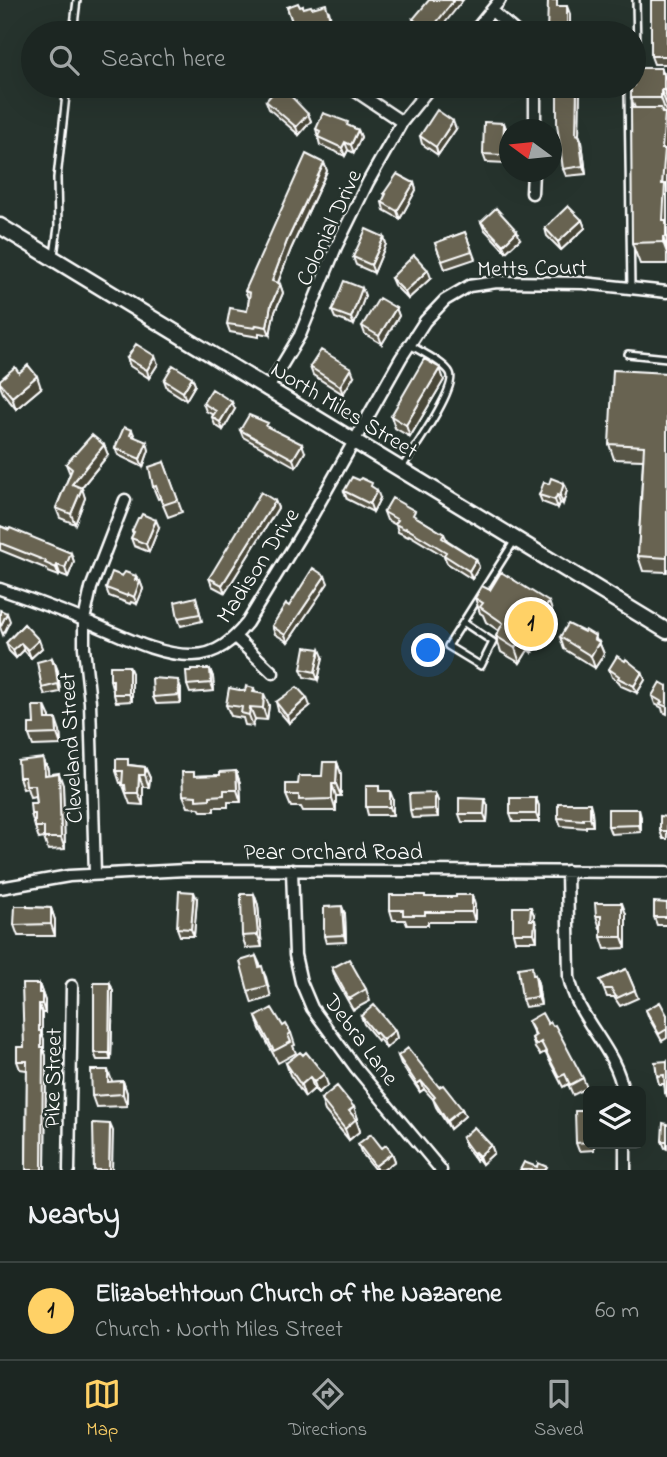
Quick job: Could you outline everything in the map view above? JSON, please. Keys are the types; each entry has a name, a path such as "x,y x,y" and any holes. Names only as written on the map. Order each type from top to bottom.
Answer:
{"main road":[{"name":"North Miles Street","path":"0,226 667,631"}],"street":[{"path":"484,21 500,0"},
{"path":"492,11 503,21"},
{"path":"366,98 402,122"},
{"name":"Colonial Drive","path":"267,390 300,335 336,247 368,182 402,122 421,98"},
{"path":"535,98 535,119"},
{"path":"532,193 533,182"},
{"name":"Metts Court","path":"352,441 434,310 456,292 483,283 514,282 583,283 667,292"},
{"name":"Madison Drive","path":"0,589 137,642 177,654 210,652 224,646 247,623 301,534 352,441"},
{"name":"Cleveland Street","path":"95,874 90,702 84,620 91,588 125,500"},
{"path":"235,637 273,673"},
{"name":"Pear Orchard Road","path":"0,888 24,882 95,874 292,870 667,872"},
{"name":"Debra Lane","path":"292,870 295,955 301,982 312,1008 356,1068 441,1170"},
{"path":"567,872 569,976 572,994 580,1011 617,1066 622,1086"},
{"name":"Pike Street","path":"69,1170 72,986"},
{"path":"625,1149 625,1170"}],"lane":[{"path":"74,21 77,0"},
{"path":"636,0 636,21"},
{"path":"53,258 58,227 57,178 66,98"},
{"path":"628,98 631,288"},
{"path":"629,125 641,125"},
{"path":"401,469 452,384 449,369 410,345"},
{"path":"628,354 667,358"},
{"path":"463,622 493,642 481,666 448,646 463,622 515,540"}],"building":[{"path":"429,0 454,0 438,21 413,19"},
{"path":"548,0 557,0 557,6 567,6 567,21 547,21"},
{"path":"651,0 667,0 667,56 651,56"},
{"path":"298,3 303,8 326,4 330,19 292,21 287,7"},
{"path":"646,68 661,68 661,73 664,73 661,98 646,98"},
{"path":"269,98 293,98 308,114 296,127 266,101"},
{"path":"557,98 577,98 576,135 579,134 583,166 563,169 562,119 557,119"},
{"path":"631,108 661,108 662,113 665,113 662,184 665,184 663,220 666,220 666,237 663,237 663,242 632,243"},
{"path":"437,110 453,121 436,147 420,136"},
{"path":"323,113 348,122 347,125 358,130 351,145 345,142 342,148 318,137 320,131 316,129"},
{"path":"484,122 499,123 499,155 483,154"},
{"path":"306,154 324,163 287,241 272,281 280,284 271,305 267,327 227,324 230,308 247,311 250,293 245,291"},
{"path":"397,174 414,183 397,211 382,202 386,194 384,193"},
{"path":"568,206 582,220 558,242 545,228"},
{"path":"496,208 517,231 503,245 481,222"},
{"path":"366,229 384,237 371,265 353,257"},
{"path":"465,232 472,251 442,261 435,243"},
{"path":"414,255 428,270 405,292 391,278"},
{"path":"344,281 362,288 351,318 332,311"},
{"path":"379,298 396,308 379,336 362,326"},
{"path":"136,344 155,356 147,370 127,358"},
{"path":"321,350 351,368 340,386 310,367"},
{"path":"424,359 440,368 406,425 391,416"},
{"path":"28,365 37,376 12,397 0,380 15,367 19,373"},
{"path":"173,365 192,377 183,392 164,380"},
{"path":"613,370 667,373 667,558 638,556 644,446 609,444"},
{"path":"212,389 232,402 220,422 212,417 216,411 203,403"},
{"path":"249,415 268,423 266,426 302,444 293,459 240,430"},
{"path":"124,427 132,430 130,435 147,442 140,459 115,448"},
{"path":"92,435 104,445 72,484 82,488 71,514 56,508 72,469 66,464"},
{"path":"164,462 178,500 163,505 156,486 153,487 149,467"},
{"path":"352,477 372,483 371,486 377,490 370,504 344,491"},
{"path":"551,478 564,483 560,496 557,495 555,500 539,495 544,482 549,484"},
{"path":"261,492 275,501 222,585 209,578"},
{"path":"392,498 415,511 413,515 444,534 442,538 476,559 469,571 444,555 446,552 395,524 398,520 384,512"},
{"path":"142,514 156,520 146,544 131,538"},
{"path":"0,526 71,553 65,568 57,565 56,568 45,563 46,561 0,543"},
{"path":"313,568 325,576 285,635 272,626 286,604 289,606"},
{"path":"112,572 122,576 125,572 136,576 135,580 140,581 134,597 106,588"},
{"path":"501,572 549,602 527,638 522,635 515,648 496,636 503,623 480,607 483,603 475,598 482,586 490,590"},
{"path":"196,597 200,614 178,618 175,602"},
{"path":"0,610 7,613 0,627"},
{"path":"24,624 39,640 28,650 21,643 13,650 6,643"},
{"path":"568,624 595,636 594,639 599,642 591,656 560,637"},
{"path":"305,647 320,649 315,672 301,669"},
{"path":"617,656 625,661 626,659 642,672 634,686 618,678 619,676 609,669"},
{"path":"52,658 58,684 42,688 37,662"},
{"path":"110,666 129,666 129,694 113,694"},
{"path":"210,669 211,683 187,685 186,671"},
{"path":"152,678 178,680 179,695 153,697"},
{"path":"660,682 667,686 667,707 652,696"},
{"path":"246,686 254,688 253,692 264,694 263,708 250,707 249,715 241,713 242,707 226,705 229,688 245,691"},
{"path":"297,687 307,698 287,716 276,702"},
{"path":"33,706 45,706 46,719 56,719 57,734 29,735 29,724 34,724"},
{"path":"43,758 45,775 59,773 61,838 44,838 44,827 35,827 35,814 31,814 30,803 37,803 35,785 26,785 25,777 19,777 18,761"},
{"path":"116,759 128,759 128,765 145,767 145,775 139,775 138,793 126,793 125,785 122,785 123,771 116,771"},
{"path":"323,762 337,762 332,799 299,800 299,795 286,795 286,784 298,784 299,776 322,776"},
{"path":"236,771 237,790 224,790 224,795 210,796 210,799 196,800 196,796 183,795 182,772 194,772 194,776"},
{"path":"366,786 379,786 379,791 390,791 390,807 366,807"},
{"path":"435,793 435,809 410,810 409,794"},
{"path":"459,798 485,799 484,814 459,814"},
{"path":"510,798 536,798 536,814 510,814"},
{"path":"558,803 590,803 590,818 558,818"},
{"path":"608,809 639,809 639,825 608,826"},
{"path":"660,816 667,817 667,831 660,831"},
{"path":"179,891 194,892 191,929 177,928"},
{"path":"241,894 254,894 258,935 242,936"},
{"path":"390,895 472,895 472,912 403,915 403,910 390,910"},
{"path":"654,902 667,903 667,917 654,917"},
{"path":"595,903 622,903 622,937 601,937 601,916 596,916"},
{"path":"15,906 51,908 51,924 14,925"},
{"path":"342,906 344,935 324,936 324,907"},
{"path":"513,907 531,907 530,920 535,920 534,933 513,933"},
{"path":"256,956 259,967 262,966 267,986 248,991 240,961"},
{"path":"349,959 366,989 349,999 332,968"},
{"path":"532,966 538,997 522,999 518,968"},
{"path":"626,969 635,990 617,998 611,989 604,989 600,980"},
{"path":"94,983 110,983 109,1053 94,1053"},
{"path":"22,984 39,984 39,993 42,993 42,1004 39,1004 39,1031 43,1047 42,1170 26,1170 27,1061 17,1061 17,1047 24,1047"},
{"path":"660,1002 667,1015 667,1029 659,1034 646,1010"},
{"path":"374,1005 395,1030 383,1040 361,1016"},
{"path":"272,1008 283,1026 286,1024 291,1033 288,1035 291,1042 274,1051 256,1017"},
{"path":"542,1013 548,1024 550,1022 555,1025 583,1078 570,1085 565,1074 559,1077 541,1042 536,1045 532,1038 536,1035 528,1021"},
{"path":"408,1048 439,1087 443,1085 462,1109 447,1121 433,1099 435,1097 421,1081 417,1084 398,1056"},
{"path":"300,1052 303,1055 306,1052 324,1074 314,1082 310,1077 301,1085 286,1063"},
{"path":"667,1061 665,1093 664,1075 657,1076 655,1062"},
{"path":"91,1070 108,1070 108,1082 123,1081 123,1094 92,1096"},
{"path":"337,1086 354,1107 349,1111 356,1119 345,1129 321,1099"},
{"path":"575,1111 583,1111 583,1142 576,1143"},
{"path":"93,1123 110,1124 109,1170 94,1170"},
{"path":"663,1123 667,1124 667,1141 662,1141"},
{"path":"474,1127 491,1145 479,1156 473,1153 462,1138"},
{"path":"371,1134 382,1148 386,1145 392,1153 375,1166 358,1144"},
{"path":"524,1162 537,1167 538,1163 547,1167 545,1170 520,1170"}],"place":[{"name":"Elizabethtown Church of the Nazarene","path":"531,624"}]}
